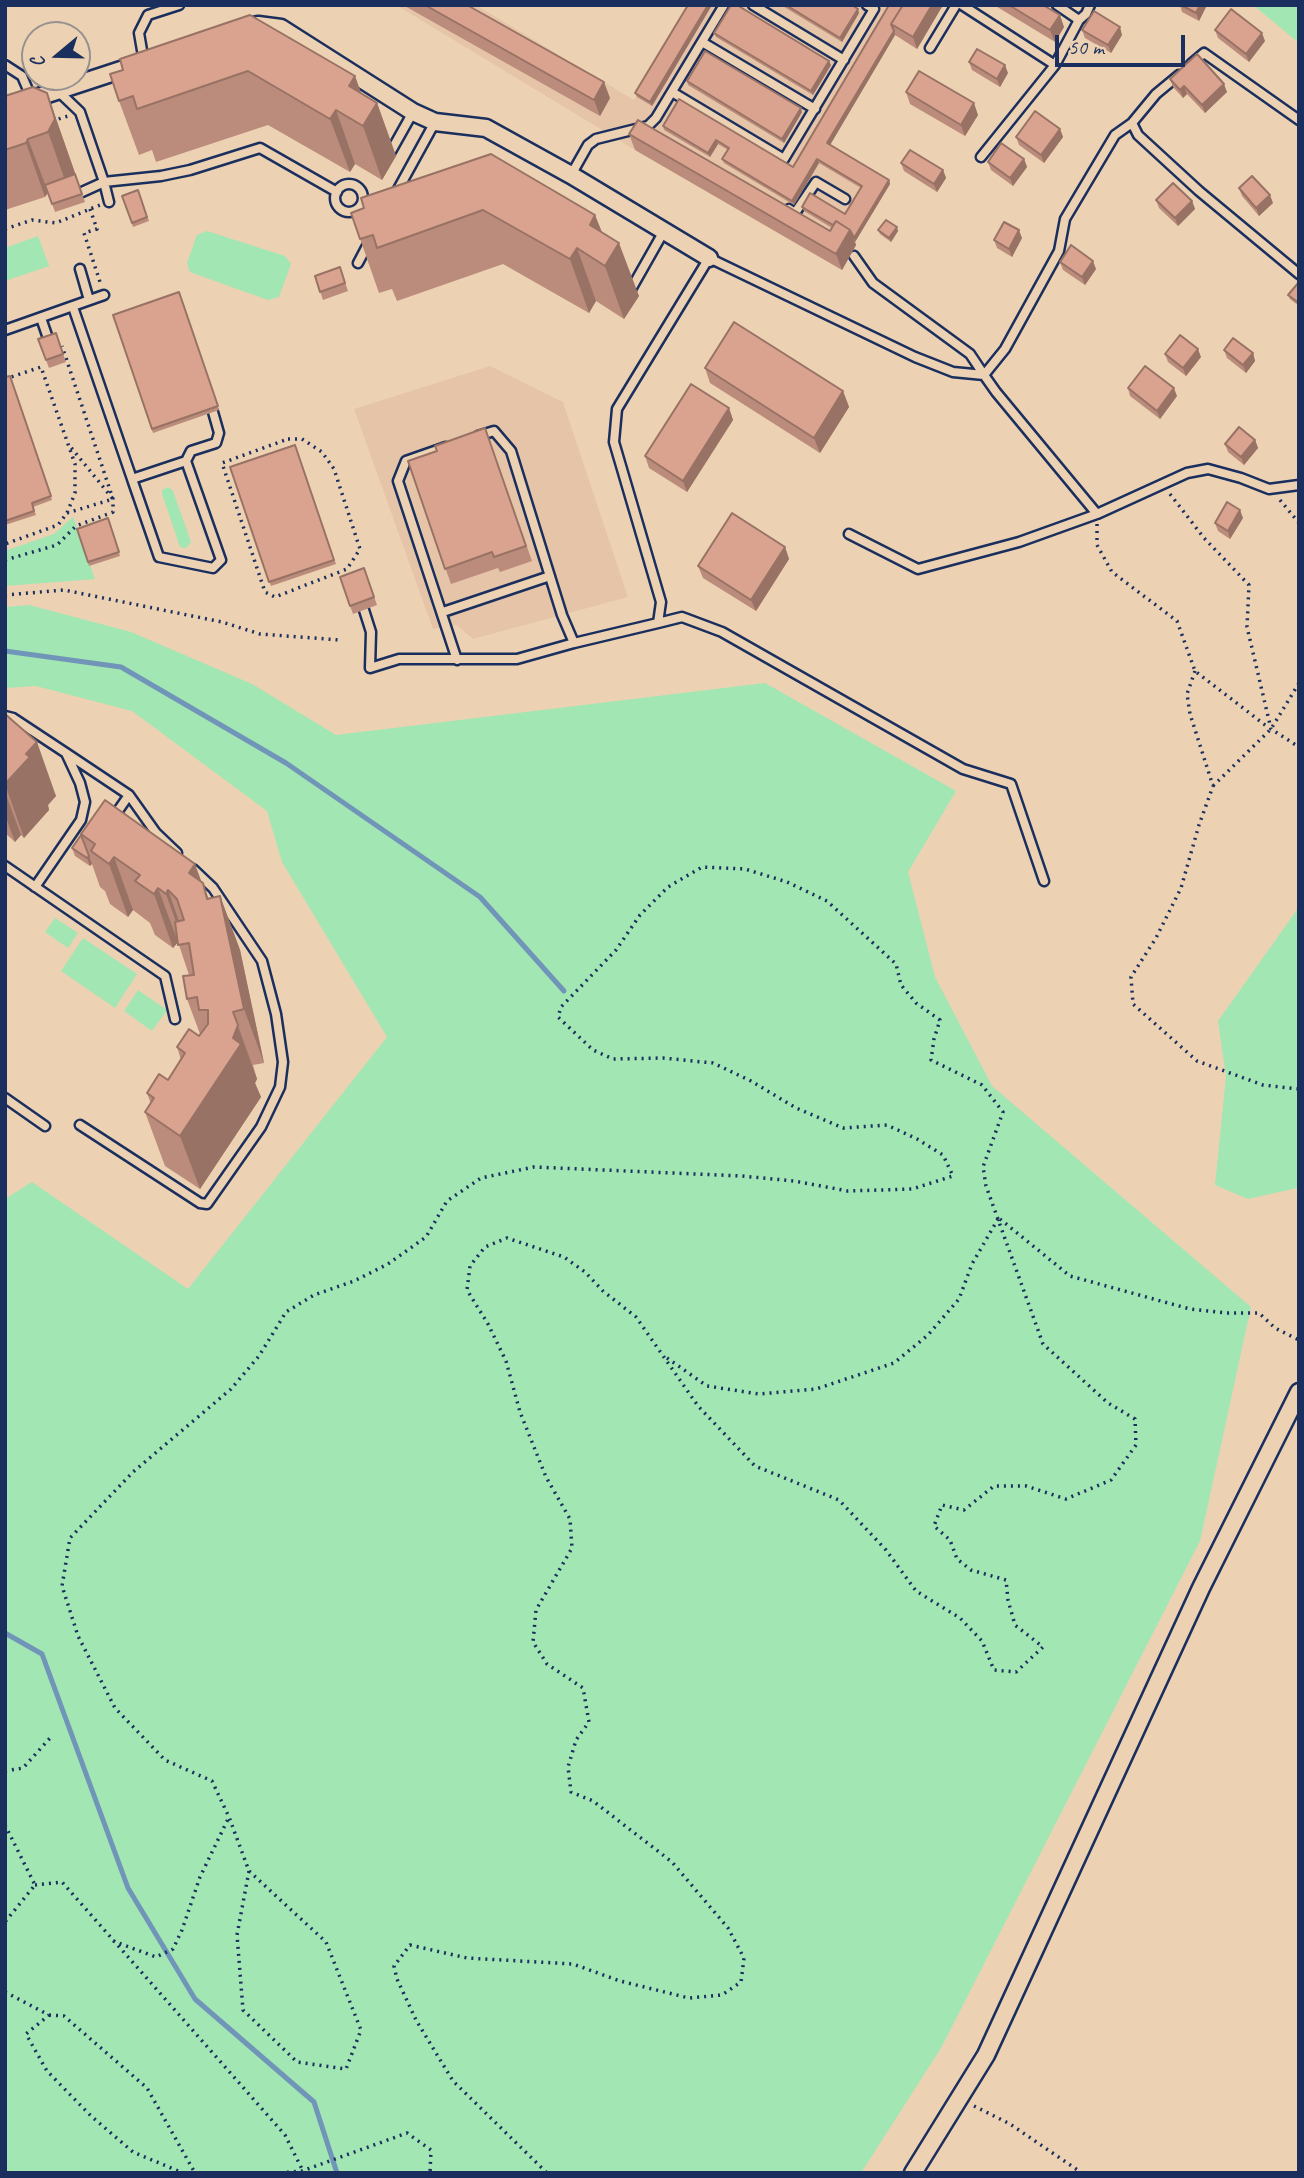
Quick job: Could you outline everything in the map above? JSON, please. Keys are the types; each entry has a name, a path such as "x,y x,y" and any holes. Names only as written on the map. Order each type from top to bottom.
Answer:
{"street":[{"path":"239,31 258,25 281,28 413,112 435,122 486,128 571,175 709,258"},
{"path":"91,79 150,60"},
{"path":"5,108 56,91"},
{"path":"913,2173 986,2055 1201,1588 1299,1392"}],"lane":[{"path":"150,60 139,33 148,15 179,5"},
{"path":"571,175 588,145 596,139 648,126 656,118 724,5"},
{"path":"753,5 844,60"},
{"path":"672,92 785,159 874,9 867,5"},
{"path":"930,48 956,5"},
{"path":"962,5 1055,65"},
{"path":"1057,5 1079,20"},
{"path":"981,157 1055,65 1090,5"},
{"path":"702,42 814,109"},
{"path":"984,375 1005,349 1059,251 1065,219 1115,135 1203,53 1299,120"},
{"path":"5,65 22,75 33,100"},
{"path":"59,91 80,112 109,202"},
{"path":"390,153 413,112"},
{"path":"390,204 435,122"},
{"path":"1132,122 1138,135 1199,191 1299,274"},
{"path":"648,126 659,132"},
{"path":"82,192 104,181 161,176 190,170 261,148 337,192"},
{"path":"783,206 795,213 816,182 845,200"},
{"path":"630,290 664,231"},
{"path":"358,263 370,240"},
{"path":"854,256 873,283 970,354 996,392 1097,514"},
{"path":"658,623 661,602 614,442 617,409 709,258 915,357 953,372 984,375"},
{"path":"80,269 89,300"},
{"path":"5,330 104,295"},
{"path":"72,307 159,557 213,568 221,560 186,461"},
{"path":"41,318 49,342"},
{"path":"132,479 186,461 191,451 216,443 219,433 213,412"},
{"path":"469,440 494,431 512,451 562,615 574,642"},
{"path":"456,444 406,461 398,481 457,660"},
{"path":"849,534 918,569 1019,542 1097,514 1187,473 1208,469 1269,489 1299,485"},
{"path":"443,612 550,576"},
{"path":"364,610 371,632 370,668 400,659 517,659 574,642 682,617 722,632 963,769 1010,784 1044,881"},
{"path":"5,716 13,718 130,794 156,833 212,888 262,961 276,1014 282,1062 280,1087 261,1127 206,1203 200,1203 80,1125"},
{"path":"35,887 81,820 85,802 80,783 66,753"},
{"path":"111,820 130,794"},
{"path":"5,866 165,976 175,1019"},
{"path":"5,1098 46,1126"}],"path":[{"path":"43,124 80,112"},
{"path":"5,229 32,220 56,223 109,202"},
{"path":"90,209 97,229 84,233 104,295"},
{"path":"5,560 57,545 76,526 113,512 113,499 59,337 49,342"},
{"path":"5,379 41,367 75,464 75,493 67,513 58,525 5,544"},
{"path":"288,439 302,439 322,452 334,468 360,549 347,569 275,597 265,592 222,463 288,439"},
{"path":"68,443 113,499"},
{"path":"1163,484 1204,538 1249,585 1247,626 1271,729"},
{"path":"1269,489 1299,523"},
{"path":"67,513 113,499"},
{"path":"1097,514 1097,545 1112,572 1177,621 1195,671 1299,747"},
{"path":"5,595 64,590 222,622 260,634 340,640"},
{"path":"1195,671 1187,694 1190,715 1213,786"},
{"path":"1299,682 1271,729 1213,786 1181,888 1156,937 1130,978 1133,1004 1196,1061 1263,1085 1299,1090"},
{"path":"249,1871 237,1935 243,2010 297,2062 346,2069 361,2030 326,1941 249,1871 212,1781 165,1760 115,1707 78,1636 62,1586 70,1538 133,1472 231,1389 259,1356 286,1312 314,1296 354,1282 388,1264 426,1237 447,1201 481,1178 534,1167 742,1176 794,1181 848,1191 912,1189 953,1176 943,1155 887,1125 843,1128 796,1108 751,1081 713,1063 663,1058 613,1059 593,1049 558,1017 561,1007 616,950 640,915 668,887 702,867 745,869 787,882 827,901 896,964 901,985 916,1003 940,1020 931,1060 982,1084 1003,1112 983,1167 986,1186 1043,1344 1108,1403 1135,1419 1136,1445 1111,1480 1066,1499 1026,1486 994,1486 964,1510 942,1504 934,1526 950,1540 957,1559 971,1570 1006,1580 1015,1625 1043,1647 1016,1672 994,1670 982,1642 960,1618 916,1591 886,1550 839,1500 755,1466 698,1406 636,1317 603,1291 585,1272 564,1257 507,1238 485,1247 470,1266 467,1290 488,1324 506,1362 520,1412 546,1477 570,1519 572,1548 536,1611 533,1643 547,1664 583,1688 589,1723 576,1740 569,1767 571,1792 593,1801 672,1862 729,1928 744,1958 741,1982 722,1995 689,1998 620,1980 573,1964 467,1958 410,1945 394,1966 397,1979 416,2020 453,2081 547,2173"},
{"path":"998,1218 1070,1276 1190,1308 1226,1313 1259,1313 1275,1328 1299,1339"},
{"path":"665,1356 707,1386 759,1394 816,1389 894,1363 928,1335 959,1299 972,1264 998,1218"},
{"path":"5,1771 23,1768 51,1737"},
{"path":"112,1941 156,1957 173,1949 200,1877 229,1817"},
{"path":"5,1825 35,1885"},
{"path":"5,1922 35,1885 62,1882 285,2135 303,2172"},
{"path":"5,1992 49,2015 64,2016 147,2088 194,2173"},
{"path":"49,2015 26,2034 47,2071 91,2116 133,2152 183,2173"},
{"path":"959,2098 1010,2123 1082,2173"},
{"path":"281,2173 303,2172 407,2133 431,2150 430,2173"}],"shaded area":[{"path":"396,5 476,5 634,100 692,5 913,5 829,146 890,184 855,242 856,245 842,270 635,150"},
{"path":"490,366 563,402 628,597 473,639 456,625 433,629 354,409"}],"green space":[{"path":"1253,5 1299,5 1299,43"},
{"path":"207,231 285,256 291,264 279,297 268,300 190,272 187,263 197,235"},
{"path":"38,236 49,266 5,281 5,248"},
{"path":"168,487 173,491 191,542 186,548 180,547 162,494 162,490"},
{"path":"73,517 95,579 5,586 5,551 54,534"},
{"path":"29,605 131,632 252,684 336,735 765,683 956,791 908,872 935,977 992,1086 1251,1307 1200,1541 941,2048 861,2173 5,2173 5,1199 32,1182 188,1289 387,1037 282,862 267,811 132,711 36,686 5,688 5,607"},
{"path":"1299,907 1299,1189 1248,1199 1215,1185 1226,1077 1218,1021"},
{"path":"55,918 78,933 68,948 45,932"},
{"path":"83,938 137,974 115,1008 61,971"},
{"path":"138,990 167,1010 152,1031 124,1011"}],"building":[{"path":"425,5 467,5 604,82 594,100"},
{"path":"688,5 708,5 650,102 635,93"},
{"path":"731,5 737,5 829,61 811,91 714,33"},
{"path":"786,5 852,5 858,9 840,38"},
{"path":"889,5 903,5 891,24 894,31 827,143 889,180 854,238 850,230 836,221 833,225 802,207 810,193 845,214 862,186 817,159 792,201 722,159 729,148 716,140 708,153 663,126 679,99 793,167"},
{"path":"903,5 932,5 913,37 891,24"},
{"path":"1009,5 1043,5 1060,15 1050,30"},
{"path":"1181,5 1200,5 1196,13"},
{"path":"1231,9 1262,33 1246,54 1215,30"},
{"path":"1094,11 1120,27 1108,45 1082,30"},
{"path":"250,15 355,76 349,86 377,103 363,126 336,110 330,119 248,71 137,109 133,96 119,101 110,74 123,70 120,59"},
{"path":"977,49 1005,65 997,79 969,62"},
{"path":"705,51 801,108 782,139 687,81"},
{"path":"1197,54 1224,84 1202,105 1184,86 1180,90 1170,79"},
{"path":"919,71 974,103 961,125 906,92"},
{"path":"21,91 47,93 55,119 48,132 5,150 5,96"},
{"path":"1035,111 1060,129 1041,155 1016,137"},
{"path":"638,120 830,231 836,221 850,230 836,254 629,134"},
{"path":"1001,143 1024,159 1010,178 988,162"},
{"path":"910,150 943,170 934,184 901,163"},
{"path":"491,154 595,215 590,225 619,243 605,266 577,248 570,259 483,210 377,248 373,235 360,239 351,213 364,208 361,198"},
{"path":"75,174 82,194 52,204 45,185"},
{"path":"1252,176 1270,195 1256,208 1239,188"},
{"path":"1173,183 1192,201 1175,218 1156,200"},
{"path":"138,190 147,217 132,223 122,196"},
{"path":"886,220 897,227 889,238 878,230"},
{"path":"1004,222 1019,230 1009,249 994,240"},
{"path":"1071,245 1093,261 1082,277 1060,262"},
{"path":"340,267 345,283 320,292 315,276"},
{"path":"1299,282 1299,303 1288,295"},
{"path":"179,292 218,406 152,429 113,315"},
{"path":"734,322 843,391 814,438 705,368"},
{"path":"56,333 63,354 46,360 38,339"},
{"path":"1180,335 1198,349 1183,368 1165,354"},
{"path":"1233,338 1253,353 1243,365 1224,350"},
{"path":"1145,366 1174,388 1157,411 1128,388"},
{"path":"10,376 51,496 32,503 34,511 5,521 5,377"},
{"path":"691,384 729,408 683,481 645,456"},
{"path":"1239,427 1255,440 1241,457 1225,444"},
{"path":"485,428 526,546 494,557 492,552 445,569 408,461 437,451 435,446"},
{"path":"295,445 334,560 269,582 230,467"},
{"path":"1227,502 1240,510 1228,531 1215,523"},
{"path":"732,513 785,547 751,600 698,566"},
{"path":"108,518 119,552 88,562 77,529"},
{"path":"364,568 374,597 350,606 340,577"},
{"path":"5,714 37,742 26,754 30,757 5,784"},
{"path":"105,800 195,864 189,873 203,883 207,899 220,896 244,1009 233,1012 238,1025 233,1038 241,1044 180,1136 145,1112 154,1098 147,1093 159,1074 168,1080 185,1053 177,1047 189,1029 199,1036 208,1024 208,1010 199,1010 197,997 187,999 183,976 194,975 189,943 178,945 175,922 184,920 177,899 168,890 166,894 158,888 154,894 135,881 140,875 114,857 109,864 91,851 95,844 81,834"},
{"path":"81,835 89,856 87,858 72,848"}],"waterway":[{"path":"5,651 121,667 286,763 480,897 564,991"},
{"path":"5,1633 42,1654 128,1888 195,1999 314,2102 337,2173"}]}
